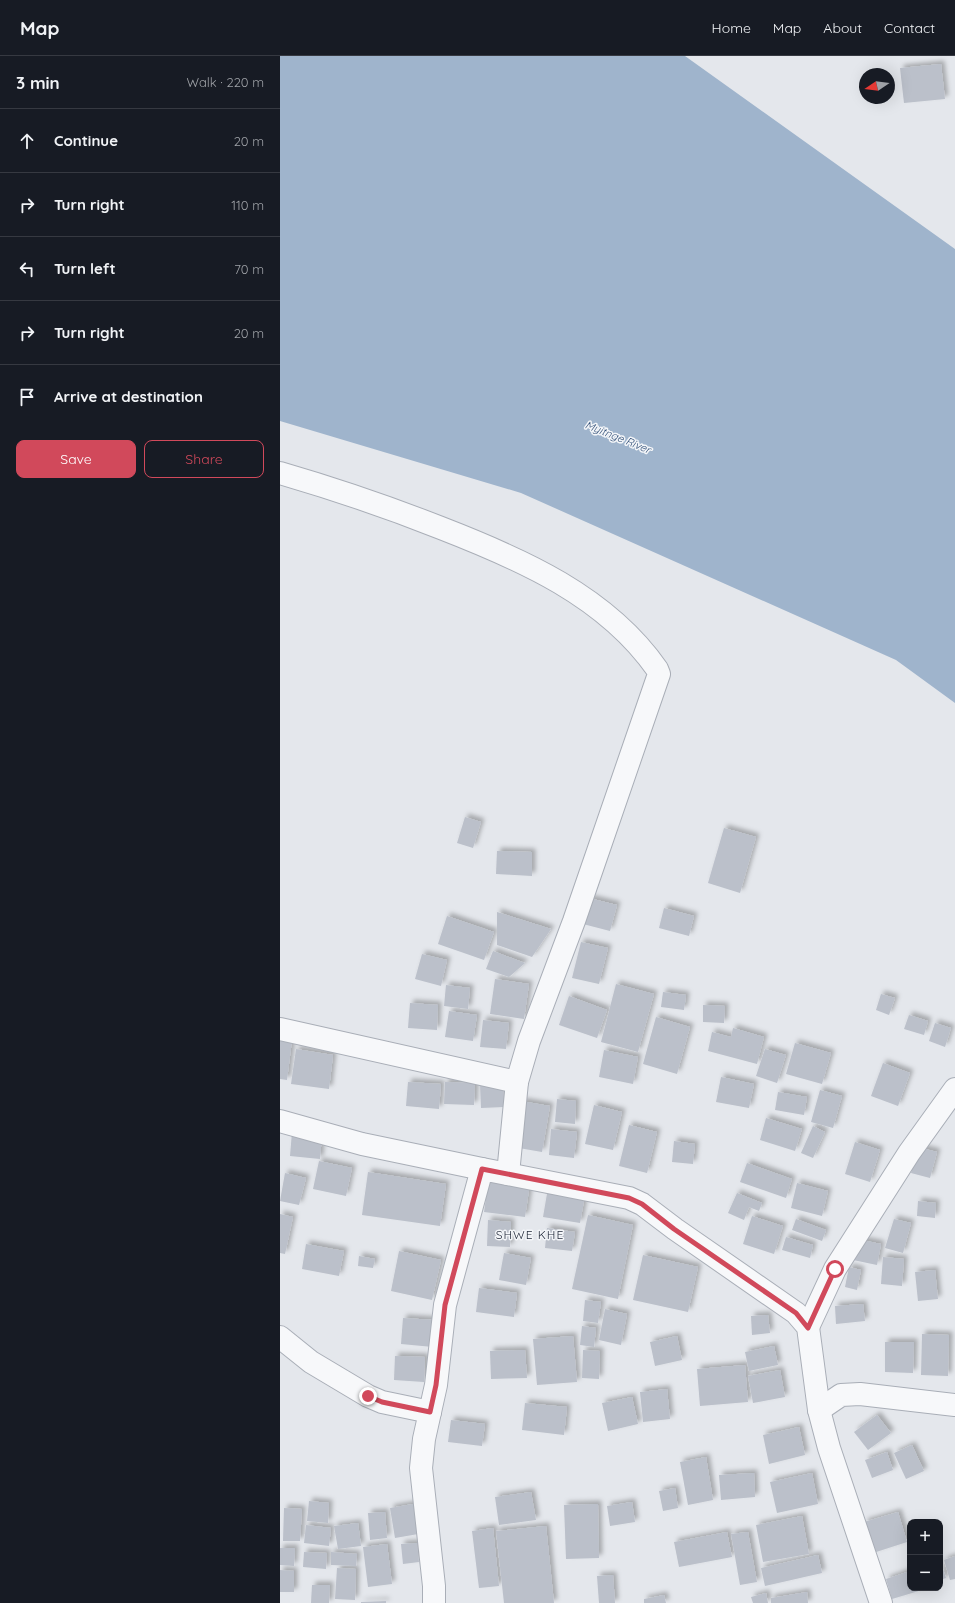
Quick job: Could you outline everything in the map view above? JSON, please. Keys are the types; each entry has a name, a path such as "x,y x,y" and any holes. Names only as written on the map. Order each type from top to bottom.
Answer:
{"street":[{"path":"280,473 389,507 482,544 552,578 582,596 621,628 657,668 659,674 574,922 529,1041 518,1082 508,1174"},
{"path":"280,1029 518,1082"},
{"path":"808,1328 835,1269 909,1153 955,1089"},
{"path":"280,1121 362,1144 629,1198 642,1204 674,1229 796,1313 808,1328 819,1410 831,1456 881,1603"},
{"path":"434,1603 421,1468 424,1439 436,1385 445,1305 482,1169"},
{"path":"280,1337 311,1362 368,1396 382,1402 430,1412"},
{"path":"819,1410 841,1395 860,1394 955,1405"}],"water":[{"name":"Myitnge River","path":"280,56 685,56 955,249 955,703 896,660 521,493 280,421"}],"building":[{"path":"941,64 945,99 904,103 900,68"},
{"path":"465,817 481,822 473,848 457,843"},
{"path":"724,828 756,837 740,893 708,883"},
{"path":"497,851 532,852 532,876 496,874"},
{"path":"589,898 617,905 610,931 583,924"},
{"path":"664,908 694,916 689,936 659,928"},
{"path":"497,912 551,929 532,957 497,945"},
{"path":"447,916 494,932 484,960 438,944"},
{"path":"581,942 608,948 599,984 572,978"},
{"path":"493,951 525,963 509,977 486,969"},
{"path":"422,954 447,960 441,986 415,979"},
{"path":"495,979 529,984 524,1019 490,1014"},
{"path":"616,984 654,994 638,1052 601,1042"},
{"path":"446,985 470,988 468,1009 444,1006"},
{"path":"663,992 686,995 684,1010 661,1007"},
{"path":"881,994 895,998 889,1015 876,1010"},
{"path":"569,996 607,1010 597,1038 559,1025"},
{"path":"410,1003 438,1005 437,1030 408,1028"},
{"path":"703,1005 725,1006 724,1023 703,1022"},
{"path":"449,1011 477,1015 473,1041 445,1037"},
{"path":"909,1015 928,1021 924,1035 904,1029"},
{"path":"656,1017 690,1027 677,1074 643,1064"},
{"path":"483,1020 509,1023 506,1049 480,1047"},
{"path":"935,1023 951,1028 945,1047 929,1041"},
{"path":"733,1028 764,1037 757,1064 708,1051 712,1032 731,1037"},
{"path":"280,1038 292,1040 287,1080 280,1079"},
{"path":"795,1043 831,1053 822,1084 786,1074"},
{"path":"296,1049 333,1055 329,1089 291,1084"},
{"path":"765,1049 786,1055 777,1083 756,1076"},
{"path":"604,1050 638,1057 633,1084 599,1077"},
{"path":"883,1063 910,1073 898,1106 871,1096"},
{"path":"721,1077 754,1084 749,1108 716,1102"},
{"path":"408,1082 441,1084 439,1109 406,1106"},
{"path":"445,1082 475,1083 474,1105 444,1104"},
{"path":"503,1083 504,1107 481,1108 480,1084"},
{"path":"820,1090 842,1096 833,1128 811,1122"},
{"path":"778,1092 807,1097 804,1115 775,1110"},
{"path":"557,1099 576,1101 575,1124 555,1122"},
{"path":"521,1101 550,1106 542,1152 513,1147"},
{"path":"594,1105 622,1112 613,1150 585,1144"},
{"path":"766,1118 802,1129 795,1151 760,1140"},
{"path":"629,1125 657,1132 647,1173 619,1166"},
{"path":"813,1126 825,1132 813,1158 801,1153"},
{"path":"551,1129 577,1132 574,1158 549,1155"},
{"path":"292,1132 322,1135 320,1159 290,1156"},
{"path":"674,1141 695,1144 693,1164 672,1162"},
{"path":"855,1142 880,1150 870,1182 845,1174"},
{"path":"918,1147 937,1152 930,1178 911,1173"},
{"path":"319,1161 352,1168 346,1196 313,1189"},
{"path":"747,1163 792,1179 786,1198 740,1182"},
{"path":"368,1172 446,1184 440,1226 362,1215"},
{"path":"285,1173 306,1178 299,1205 280,1201"},
{"path":"489,1178 530,1183 525,1217 484,1212"},
{"path":"797,1183 828,1191 822,1216 791,1208"},
{"path":"548,1188 585,1195 580,1223 543,1217"},
{"path":"737,1193 762,1203 759,1211 749,1207 744,1220 728,1213"},
{"path":"918,1201 936,1203 935,1218 917,1216"},
{"path":"280,1214 293,1217 285,1254 280,1253"},
{"path":"588,1215 633,1225 618,1299 572,1289"},
{"path":"752,1216 783,1226 774,1254 743,1244"},
{"path":"796,1219 826,1230 822,1241 792,1230"},
{"path":"894,1219 911,1223 903,1253 885,1248"},
{"path":"488,1220 511,1222 510,1247 487,1246"},
{"path":"547,1228 575,1232 572,1251 545,1248"},
{"path":"786,1237 813,1245 810,1258 782,1250"},
{"path":"857,1239 881,1244 877,1265 853,1260"},
{"path":"306,1244 344,1251 339,1276 302,1269"},
{"path":"399,1251 441,1260 432,1300 391,1291"},
{"path":"504,1253 531,1258 526,1285 499,1280"},
{"path":"643,1255 698,1267 688,1312 633,1300"},
{"path":"359,1256 375,1259 373,1268 358,1266"},
{"path":"883,1257 904,1259 902,1286 881,1284"},
{"path":"849,1267 861,1270 857,1290 845,1287"},
{"path":"935,1270 938,1299 918,1301 915,1272"},
{"path":"479,1288 517,1293 514,1317 476,1312"},
{"path":"585,1300 601,1302 598,1323 583,1321"},
{"path":"863,1304 865,1321 836,1324 835,1306"},
{"path":"605,1309 627,1314 621,1345 599,1340"},
{"path":"768,1315 770,1333 752,1335 751,1316"},
{"path":"403,1318 435,1320 433,1347 401,1344"},
{"path":"582,1326 596,1328 594,1347 580,1345"},
{"path":"922,1334 949,1335 948,1376 921,1375"},
{"path":"573,1336 577,1382 537,1385 533,1339"},
{"path":"677,1336 682,1360 655,1366 650,1342"},
{"path":"885,1342 914,1342 913,1373 885,1372"},
{"path":"774,1346 778,1365 749,1371 745,1352"},
{"path":"525,1350 527,1378 491,1379 490,1351"},
{"path":"583,1350 600,1351 599,1379 582,1378"},
{"path":"395,1356 425,1357 424,1382 394,1380"},
{"path":"745,1365 748,1402 700,1406 697,1369"},
{"path":"780,1370 785,1397 753,1403 748,1376"},
{"path":"667,1389 670,1419 643,1422 640,1392"},
{"path":"632,1397 638,1424 608,1431 602,1403"},
{"path":"525,1403 567,1407 564,1435 522,1430"},
{"path":"877,1415 891,1433 868,1450 854,1432"},
{"path":"451,1420 485,1424 482,1446 448,1442"},
{"path":"799,1427 805,1455 769,1464 763,1435"},
{"path":"912,1445 924,1471 906,1479 894,1453"},
{"path":"887,1452 893,1470 872,1478 865,1460"},
{"path":"706,1457 713,1500 688,1505 680,1462"},
{"path":"754,1473 755,1497 721,1500 719,1475"},
{"path":"812,1473 818,1504 777,1513 770,1482"},
{"path":"675,1488 678,1508 663,1511 659,1491"},
{"path":"531,1492 536,1520 499,1525 495,1497"},
{"path":"309,1501 329,1503 328,1523 307,1521"},
{"path":"632,1502 635,1522 610,1526 607,1506"},
{"path":"419,1503 424,1533 395,1538 390,1508"},
{"path":"598,1504 599,1558 566,1559 564,1505"},
{"path":"284,1508 302,1509 300,1541 283,1541"},
{"path":"385,1512 387,1538 370,1540 368,1513"},
{"path":"898,1512 907,1542 873,1553 864,1522"},
{"path":"802,1516 809,1554 763,1562 756,1525"},
{"path":"358,1523 361,1546 338,1549 334,1526"},
{"path":"306,1525 331,1528 329,1546 304,1543"},
{"path":"546,1526 554,1603 504,1603 496,1531"},
{"path":"493,1528 499,1586 479,1588 472,1531"},
{"path":"727,1532 732,1557 679,1567 674,1542"},
{"path":"748,1532 757,1582 740,1585 731,1534"},
{"path":"417,1543 419,1562 403,1564 401,1544"},
{"path":"387,1544 392,1584 368,1587 363,1547"},
{"path":"280,1548 295,1548 294,1566 280,1565"},
{"path":"304,1552 327,1553 326,1569 303,1567"},
{"path":"331,1552 357,1554 356,1566 331,1565"},
{"path":"818,1555 822,1573 765,1586 761,1568"},
{"path":"955,1556 955,1579 950,1580 944,1560"},
{"path":"337,1568 356,1569 355,1600 335,1599"},
{"path":"943,1569 946,1578 943,1579"},
{"path":"280,1570 294,1571 294,1592 280,1592"},
{"path":"907,1572 907,1591 919,1591 892,1599 886,1579"},
{"path":"613,1575 615,1603 599,1603 597,1576"},
{"path":"312,1585 330,1585 329,1603 311,1603"},
{"path":"807,1592 808,1603 771,1603 771,1598"},
{"path":"766,1593 768,1603 753,1603 751,1597"},
{"path":"664,1595 666,1603 644,1603 644,1599"},
{"path":"386,1601 386,1603 361,1603 361,1602"}],"district":[{"name":"SHWE KHE","path":"530,1235"}],"route":[{"path":"368,1396 382,1402 430,1412 436,1385 445,1305 482,1169 629,1198 642,1204 674,1229 796,1313 808,1328 835,1269"}]}
